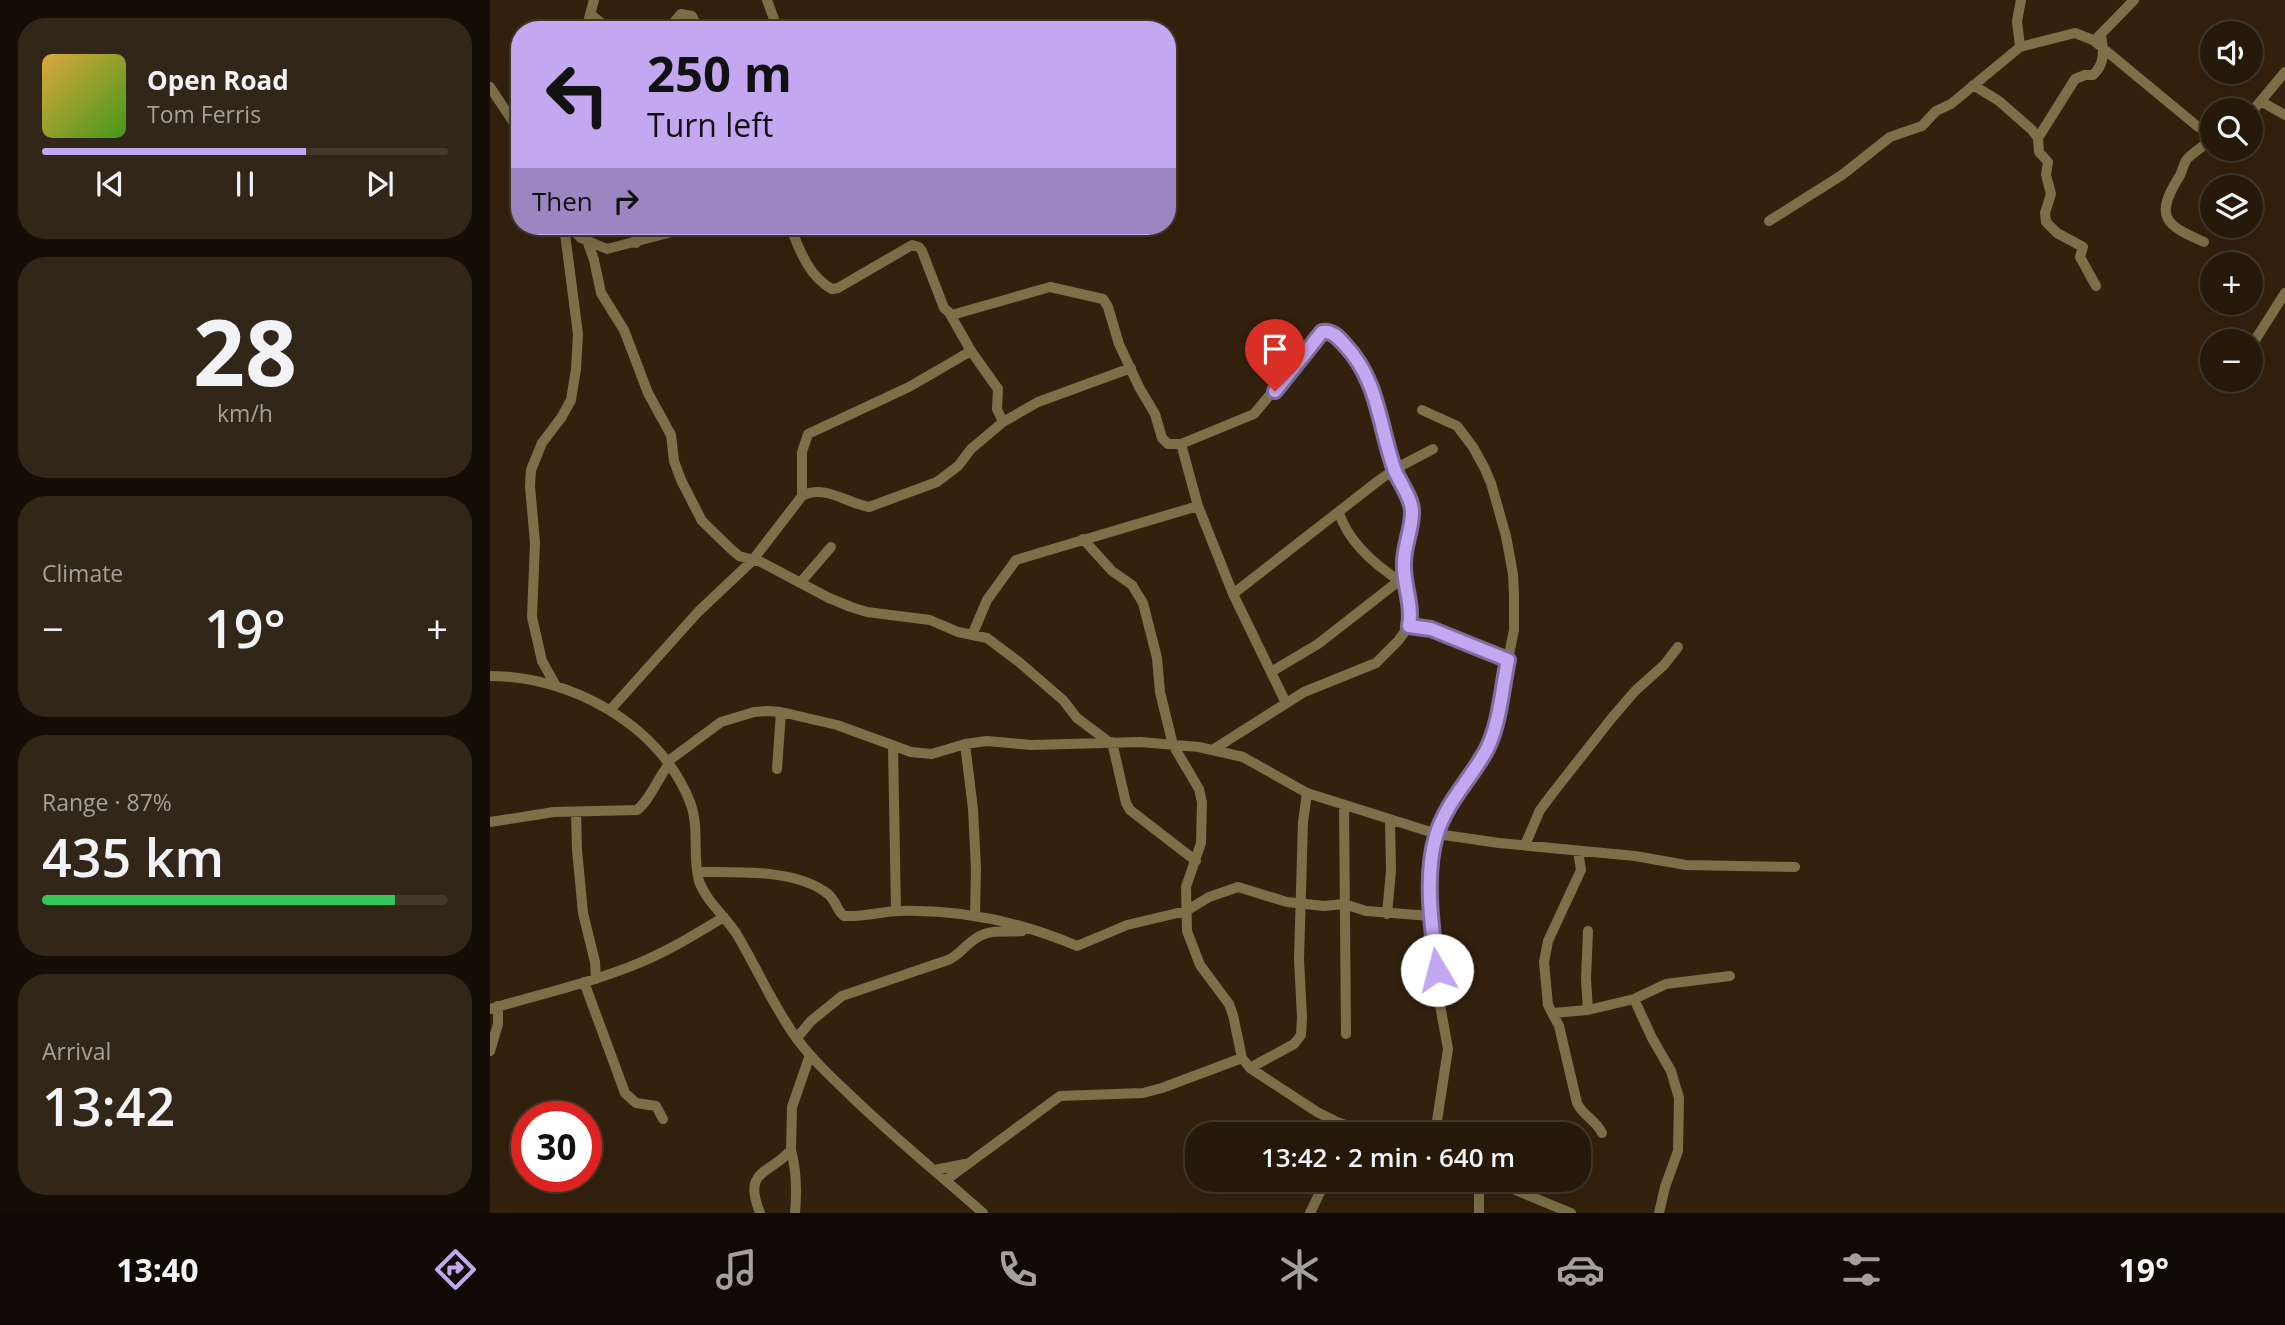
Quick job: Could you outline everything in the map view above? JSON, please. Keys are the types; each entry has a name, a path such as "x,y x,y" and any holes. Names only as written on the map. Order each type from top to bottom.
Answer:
{"street":[{"path":"588,21 594,0"},
{"path":"767,0 775,21"},
{"path":"2021,0 2017,21 2021,47"},
{"path":"2097,38 2134,0"},
{"path":"590,14 599,21"},
{"path":"673,21 681,14 692,16 694,21"},
{"path":"1769,221 1842,175 1890,137 1923,126 1936,111 1951,104 2021,47 2075,33 2097,38 2104,50 2200,128"},
{"path":"2038,138 2075,79 2093,75 2098,70 2104,50"},
{"path":"2263,101 2285,72"},
{"path":"1973,85 1999,101 2038,138 2039,152 2048,162 2046,175 2051,190 2045,213 2046,222 2057,233 2083,247 2080,257 2096,286"},
{"path":"490,87 511,116"},
{"path":"2263,103 2285,116"},
{"path":"2200,150 2186,160 2165,206 2169,223 2174,229 2203,242"},
{"path":"556,686 542,661 532,617 535,543 530,486 531,470 542,443 571,400 576,369 578,334 565,235"},
{"path":"580,235 588,243 607,249 664,235"},
{"path":"636,235 636,243"},
{"path":"794,235 815,275 832,289 908,245 919,247 944,308 998,389 997,409 1003,422"},
{"path":"588,243 601,293 624,330 648,393 671,435 676,469 698,515 739,556 761,562 851,607 867,612 915,616 958,632 973,633 1002,647 1063,700 1077,718 1110,742 1125,803 1130,810 1196,861"},
{"path":"950,314 1050,287 1088,295 1106,302 1119,344 1156,414 1163,441 1168,444 1181,444 1252,416 1285,379 1317,336 1327,331 1348,348 1365,373 1380,411 1395,469 1412,510 1403,565 1403,582 1411,610 1409,626 1376,663 1304,692 1214,749"},
{"path":"2262,329 2285,293"},
{"path":"802,496 802,452 808,434 909,387 971,351"},
{"path":"611,709 698,612 752,561 802,496 814,492 828,493 869,506 937,482 958,466 971,449 1003,422 1038,402 1131,368"},
{"path":"1422,410 1457,426 1473,447 1491,483 1504,526 1513,574 1514,630 1494,729 1489,745 1451,802 1433,850 1431,916 1440,1005 1448,1049 1437,1122"},
{"path":"1181,444 1198,506 1233,594 1286,703"},
{"path":"1233,594 1395,469 1433,449"},
{"path":"973,633 987,600 1016,559 1198,506"},
{"path":"1339,513 1349,536 1388,574 1403,582"},
{"path":"1083,539 1112,570 1132,585 1141,597 1157,658 1160,692 1173,745 1199,789 1201,843 1186,887 1188,931 1195,953 1233,1014 1242,1058 1250,1068 1333,1122"},
{"path":"800,583 831,547"},
{"path":"1271,672 1318,644 1403,582"},
{"path":"1409,626 1431,629 1508,660"},
{"path":"1525,845 1540,810 1552,794 1635,691 1664,666 1678,648"},
{"path":"490,676 506,676 556,686 611,709 657,750 668,763 691,804 698,872 703,888 735,932 797,1038 810,1055 881,1125 983,1213"},
{"path":"490,822 534,814 637,810 643,805 668,763 721,722 754,712 780,712 837,725 911,752 932,754 965,744 987,741 1031,745 1110,742 1214,749 1244,757 1307,793 1437,834 1635,856 1686,865 1795,867"},
{"path":"777,769 780,712"},
{"path":"965,744 973,809 975,916"},
{"path":"893,746 896,911"},
{"path":"894,774 911,752"},
{"path":"1250,1068 1294,1044 1301,1035 1299,959 1303,822 1307,793"},
{"path":"1344,805 1346,1034"},
{"path":"576,812 583,913 595,962 596,979"},
{"path":"1387,914 1391,871 1390,821"},
{"path":"1578,851 1581,870 1545,951 1549,1005 1562,1034 1577,1103 1582,1113 1597,1122 1602,1133"},
{"path":"698,872 768,874 808,884 833,898 839,913 844,916 896,911 975,916 1054,935 1077,946 1128,925 1186,911 1209,897 1238,887 1274,899 1324,906 1344,904 1387,914 1431,916"},
{"path":"490,1051 498,1024 494,1008 596,979 667,950 723,917"},
{"path":"797,1038 818,1015 851,992 948,960 971,942 996,930 1029,931"},
{"path":"1588,931 1588,1010"},
{"path":"1553,1013 1588,1010 1634,999 1666,985 1730,976"},
{"path":"584,982 625,1093 636,1103 656,1105 663,1119"},
{"path":"1634,999 1671,1071 1679,1098 1678,1151 1659,1213"},
{"path":"795,1213 796,1172 791,1150 792,1107 810,1055"},
{"path":"946,1180 1060,1096 1143,1093 1242,1058"},
{"path":"756,1212 754,1191 761,1172 791,1150"},
{"path":"935,1170 968,1163"},
{"path":"1310,1213 1320,1192"},
{"path":"1479,1192 1479,1213"},
{"path":"1520,1192 1572,1213"}],"route":[{"path":"1275,391 1322,332 1327,331 1342,341 1365,373 1375,395 1395,469 1411,505 1412,516 1403,565 1411,610 1409,626 1431,629 1508,660 1489,745 1444,815 1433,850 1431,916 1437,970"}]}
